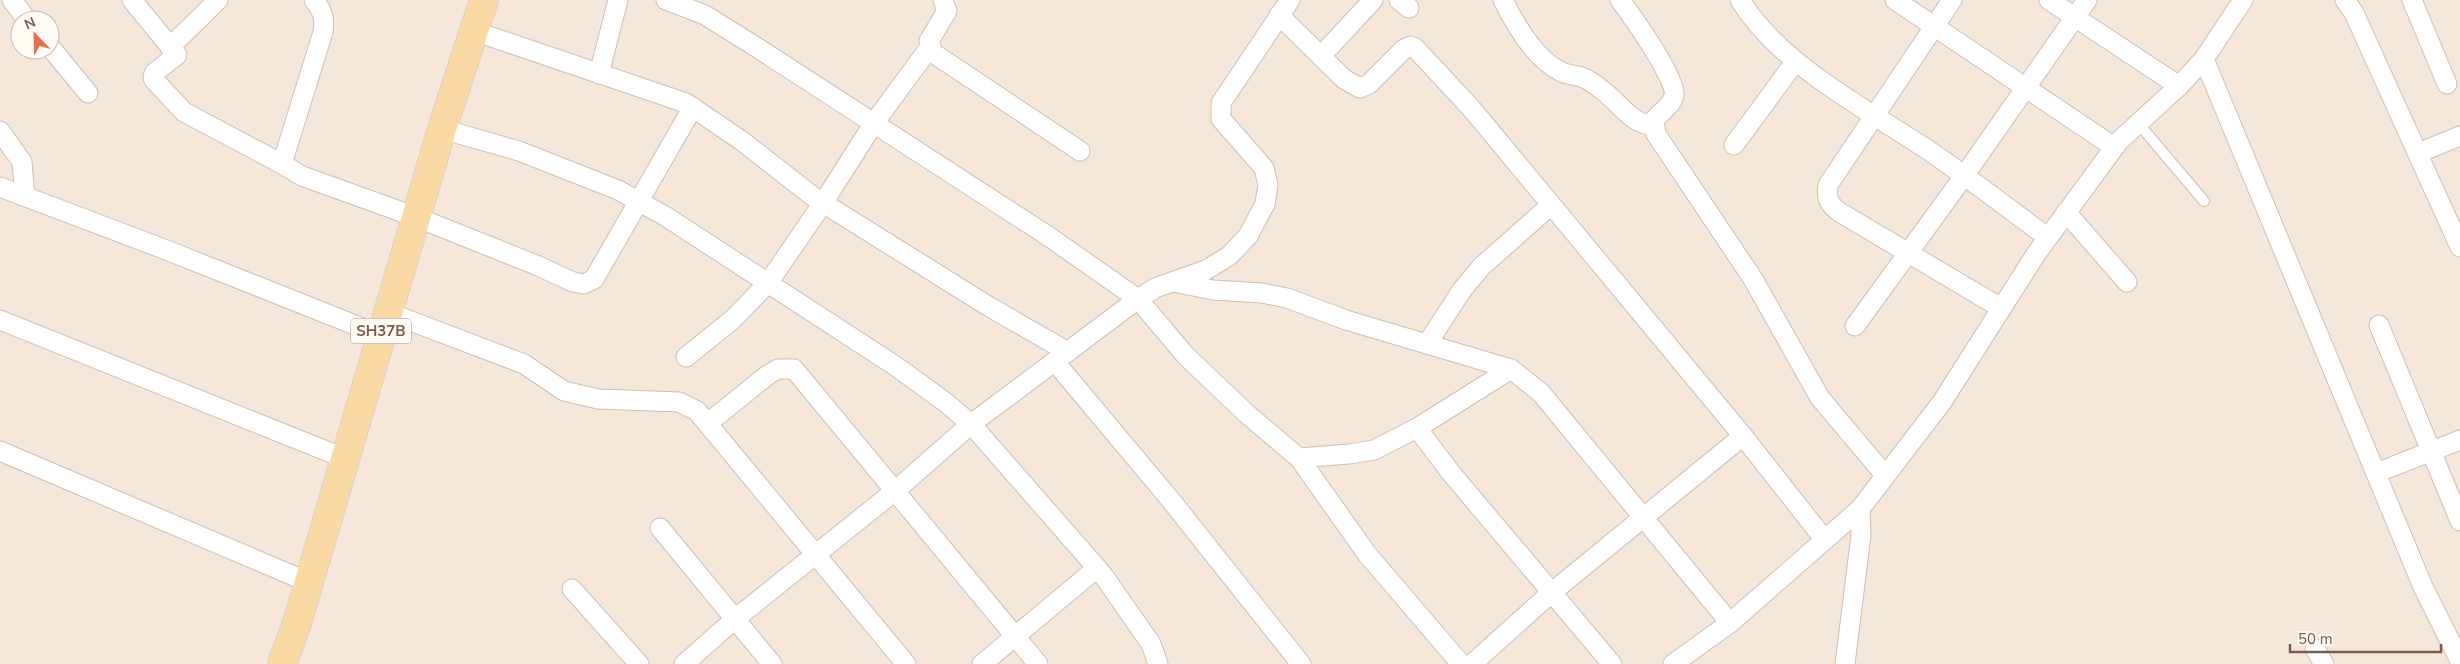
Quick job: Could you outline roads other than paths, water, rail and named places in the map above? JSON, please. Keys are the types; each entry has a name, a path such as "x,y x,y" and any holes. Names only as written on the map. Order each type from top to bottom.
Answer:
{"main road":[{"name":"SH37B","path":"282,664 442,129 484,0"}],"street":[{"path":"132,0 177,55 154,73 153,78 184,112 302,176 416,217 536,265 573,282 584,284 594,279 693,107"},
{"path":"170,46 218,0"},
{"path":"282,164 324,32 323,12 314,0"},
{"path":"599,74 618,0"},
{"path":"666,0 705,15 1048,236 1138,299 1186,356 1247,414 1298,458 1367,554 1462,664"},
{"path":"943,0 947,11 929,41 933,53 1080,151"},
{"path":"1321,56 1373,0"},
{"path":"1503,0 1530,42 1543,58 1560,71 1585,78 1604,91 1622,111 1634,120 1654,126"},
{"path":"1620,0 1644,34 1674,89 1672,102 1654,120 1656,134 1753,279 1820,398 1884,474"},
{"path":"1740,0 1760,27 1795,62 1964,176 2048,237"},
{"path":"1895,0 2114,148"},
{"path":"1952,0 1828,185 1827,197 1831,206 2002,308"},
{"path":"2049,0 2178,86"},
{"path":"1855,326 1964,176 2087,0"},
{"path":"2345,0 2354,13 2460,248"},
{"path":"2412,0 2447,84"},
{"path":"1673,664 1730,623 1860,509 1884,474 1942,402 2066,212 2114,148 2204,59 2240,1"},
{"path":"684,664 735,619 894,491 970,424 1138,299 1171,281 1206,270 1230,256 1248,236 1265,204 1268,185 1264,168 1225,126 1219,112 1221,103 1284,8 1321,56 1344,80 1360,88 1369,84 1404,49 1411,46 1416,49 1471,108 1743,436 1824,539"},
{"path":"474,31 686,103 823,203 988,306 1061,357 1169,498 1301,664"},
{"path":"686,357 732,320 768,283 823,203 874,123 930,48"},
{"path":"2204,59 2424,587 2460,661"},
{"path":"60,60 88,93"},
{"path":"1734,145 1795,62"},
{"path":"442,129 519,151 618,190 665,216 897,367 945,402 970,424 1097,568 1151,644 1158,664"},
{"path":"0,131 22,162 26,197"},
{"path":"2418,153 2460,136"},
{"path":"0,188 169,251 384,324 524,364 564,391 598,399 678,402 697,411 906,664"},
{"path":"1427,344 1462,290 1481,266 1551,205"},
{"path":"2066,212 2127,282"},
{"path":"1171,281 1213,290 1262,293 1287,298 1346,320 1511,368 1542,393 1730,623"},
{"path":"0,320 344,458"},
{"path":"2379,324 2430,452 2460,521"},
{"path":"1298,458 1374,450 1417,428 1511,368"},
{"path":"708,423 769,374 778,369 794,369 1038,664"},
{"path":"1417,428 1451,473 1612,664"},
{"path":"1472,664 1551,593 1743,436"},
{"path":"2376,473 2460,440"},
{"path":"0,451 308,582"},
{"path":"1845,664 1861,535 1860,509"},
{"path":"660,528 772,664"},
{"path":"982,664 1097,568"},
{"path":"572,589 640,664"}],"lane":[{"path":"2138,123 2204,201"}]}
